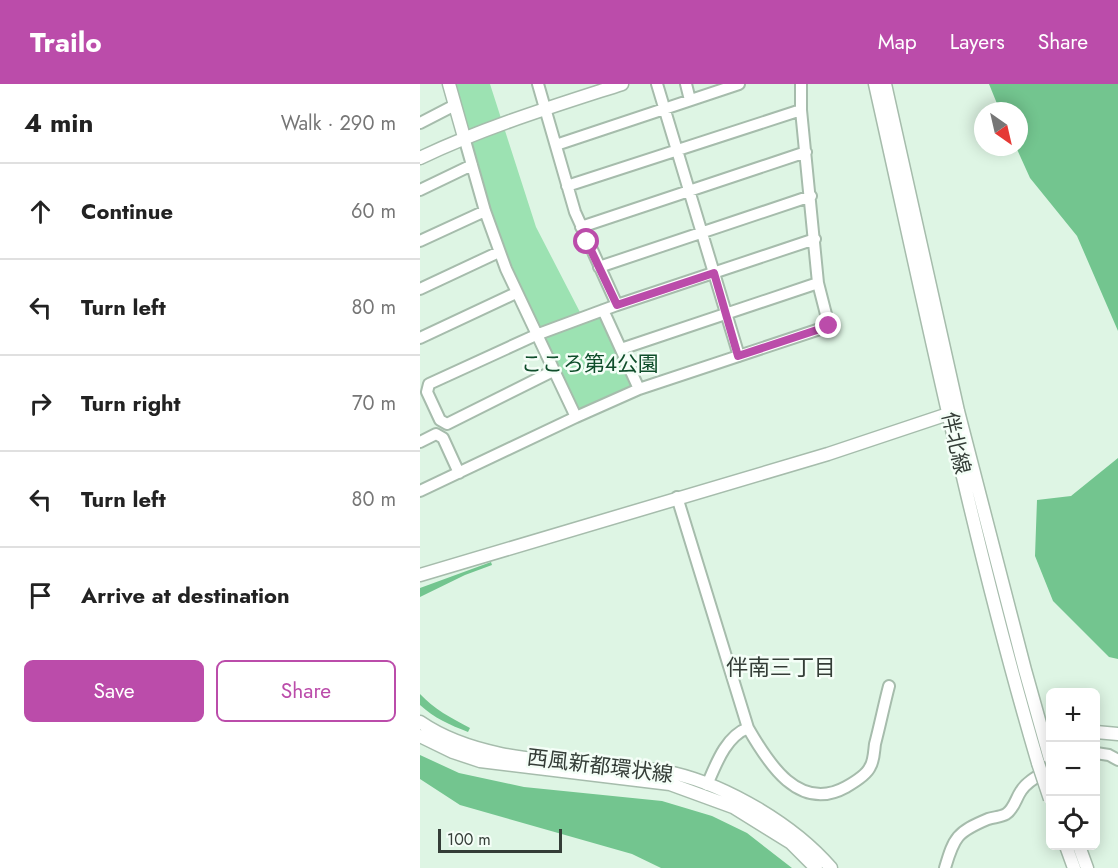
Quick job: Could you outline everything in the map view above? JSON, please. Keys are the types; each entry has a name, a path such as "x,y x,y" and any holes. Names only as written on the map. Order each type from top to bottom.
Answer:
{"street":[{"path":"449,84 499,252 576,417"},
{"path":"538,84 581,227 617,305"},
{"path":"420,158 464,137 622,84"},
{"path":"657,84 738,356"},
{"path":"686,84 690,100"},
{"path":"555,145 739,84"},
{"path":"420,492 639,389 829,326 818,283 801,110 801,84"},
{"name":"伴北線","path":"875,84 954,412 1046,760"},
{"name":"伴北線","path":"885,84 954,412"},
{"path":"420,123 455,105"},
{"path":"567,186 801,110"},
{"path":"581,227 806,152"},
{"path":"420,190 472,165"},
{"path":"599,267 811,196"},
{"path":"420,241 485,211"},
{"path":"554,370 447,424 440,420 427,392 429,384 536,335 617,305 815,239"},
{"path":"420,289 499,252"},
{"path":"621,349 818,283"},
{"path":"420,338 516,292"},
{"path":"603,310 639,389"},
{"path":"420,575 828,454 954,412"},
{"path":"420,442 436,434 443,438 459,473"},
{"path":"677,497 748,728 776,771 794,786 810,793 837,792 850,784 870,768 889,686"},
{"name":"西風新都環状線","path":"420,722 458,743 486,751 672,773 707,785 764,812 798,835 831,868"},
{"path":"707,785 724,750 740,731 748,728"},
{"path":"1100,732 1118,734"},
{"name":"西風新都環状線","path":"420,736 453,752 480,761 670,784 704,795 733,807 791,843 816,868"},
{"path":"1100,754 1118,760"},
{"path":"945,868 953,842 960,835 991,818 1006,815 1012,809 1021,790 1046,772"},
{"path":"1067,850 1074,868"},
{"path":"1080,850 1087,868"}],"green space":[{"path":"449,84 490,84 536,227 583,318 536,335 495,240"},
{"path":"989,84 1118,84 1118,331 1077,236 1030,178 1020,156 1028,156 1028,102 996,102"},
{"name":"こころ第４公園","path":"596,316 602,317 634,381 632,387 581,411 575,409 544,344 546,338"},
{"path":"1118,458 1118,659 1109,657 1053,601 1035,556 1037,500 1071,496"},
{"path":"491,562 492,565 465,575 420,597 420,588"},
{"path":"420,694 437,709 470,728 468,732 442,721 425,710 420,705"},
{"path":"420,755 459,773 524,787 662,801 712,816 747,833 792,868 661,868 632,854 460,805 420,779"}],"district":[{"name":"伴南三丁目","path":"781,667"}],"route":[{"path":"587,242 617,305 714,273 738,356 829,326"}]}
